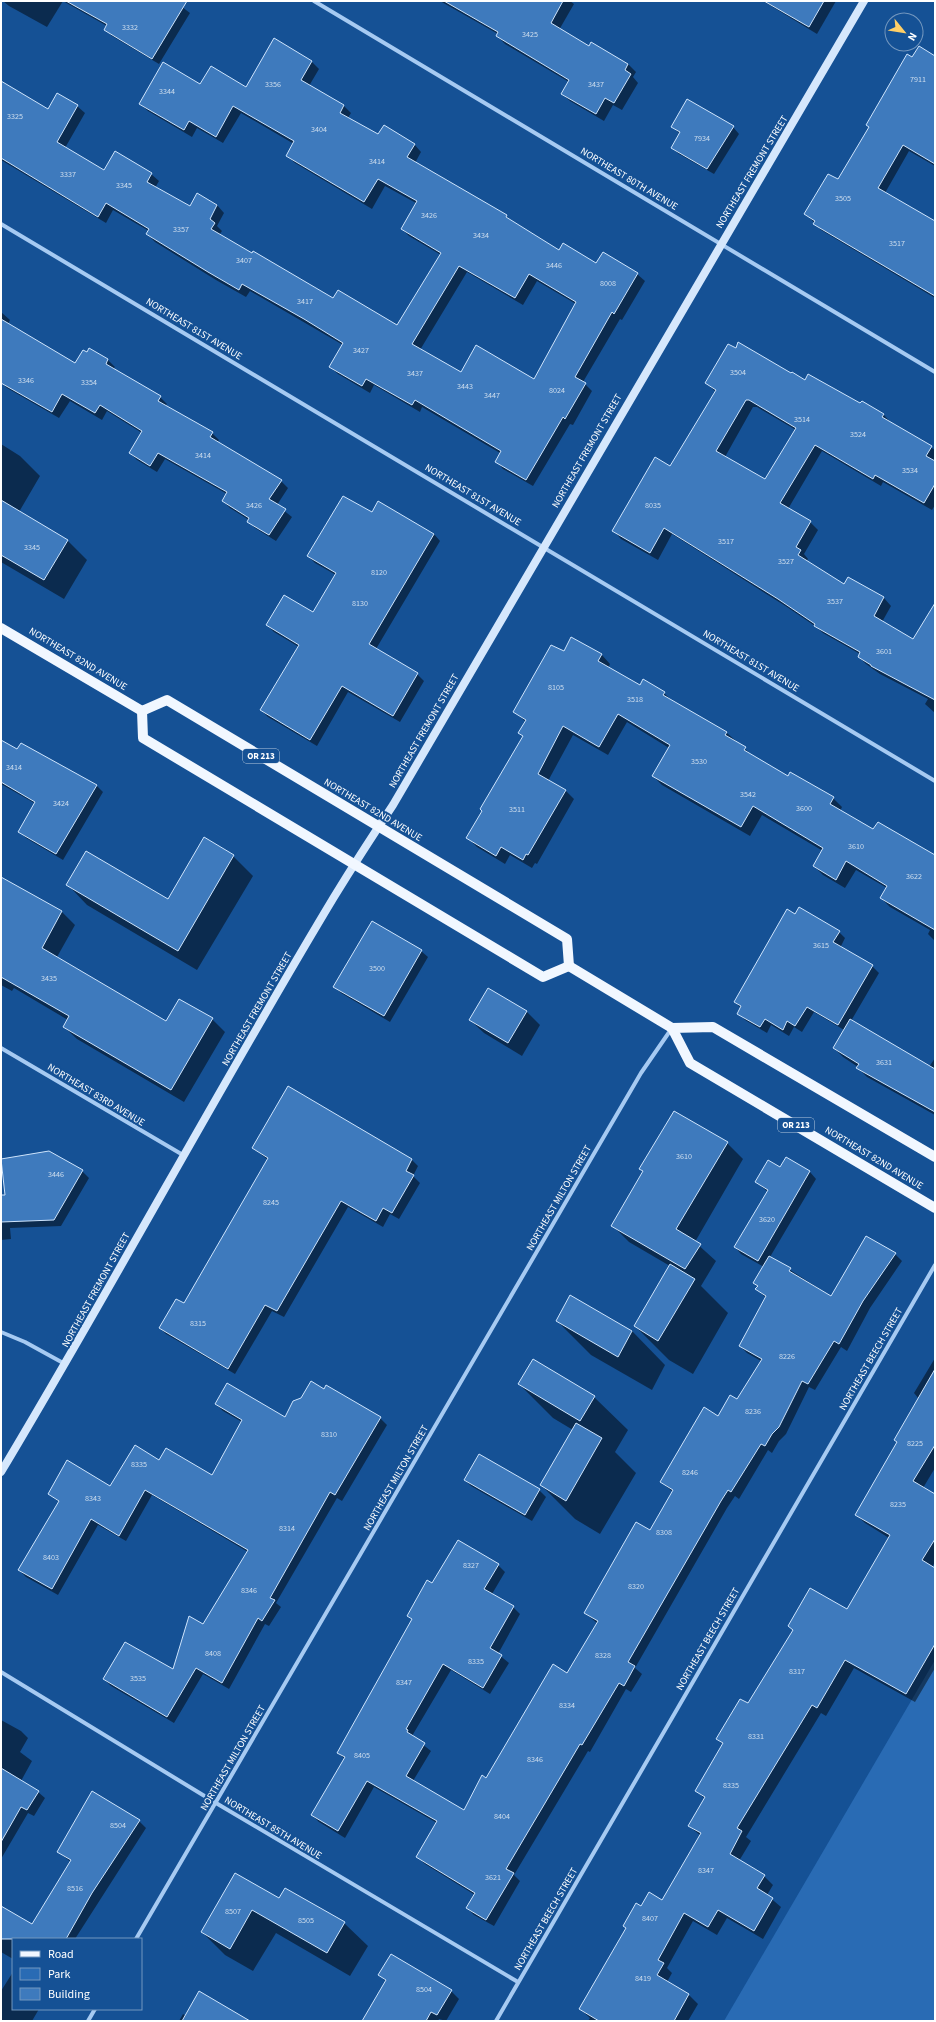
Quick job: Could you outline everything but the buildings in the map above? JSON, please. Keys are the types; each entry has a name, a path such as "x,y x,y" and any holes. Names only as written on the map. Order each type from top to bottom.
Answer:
{"main road":[{"name":"NORTHEAST 82ND AVENUE","path":"1,628 142,711 167,700 378,828 567,939 569,966"},
{"path":"142,711 143,738 543,977 569,966 672,1028 713,1027 935,1157"},
{"name":"NORTHEAST 82ND AVENUE","path":"672,1028 690,1063 935,1208"}],"street":[{"name":"NORTHEAST 80TH AVENUE","path":"314,1 935,372"},
{"name":"NORTHEAST FREMONT STREET","path":"1,1472 66,1364 184,1155 864,1"},
{"name":"NORTHEAST 81ST AVENUE","path":"1,224 935,781"},
{"name":"NORTHEAST MILTON STREET","path":"137,1938 641,1073 672,1028"},
{"name":"NORTHEAST 83RD AVENUE","path":"1,1048 184,1155"},
{"name":"NORTHEAST BEECH STREET","path":"496,2021 935,1264"},
{"path":"1,1332 25,1342 66,1364"},
{"name":"NORTHEAST 85TH AVENUE","path":"1,1672 216,1803 518,1982"},
{"path":"88,2021 95,2010"}],"green space":[{"path":"935,1660 935,2021 724,2021"}]}
